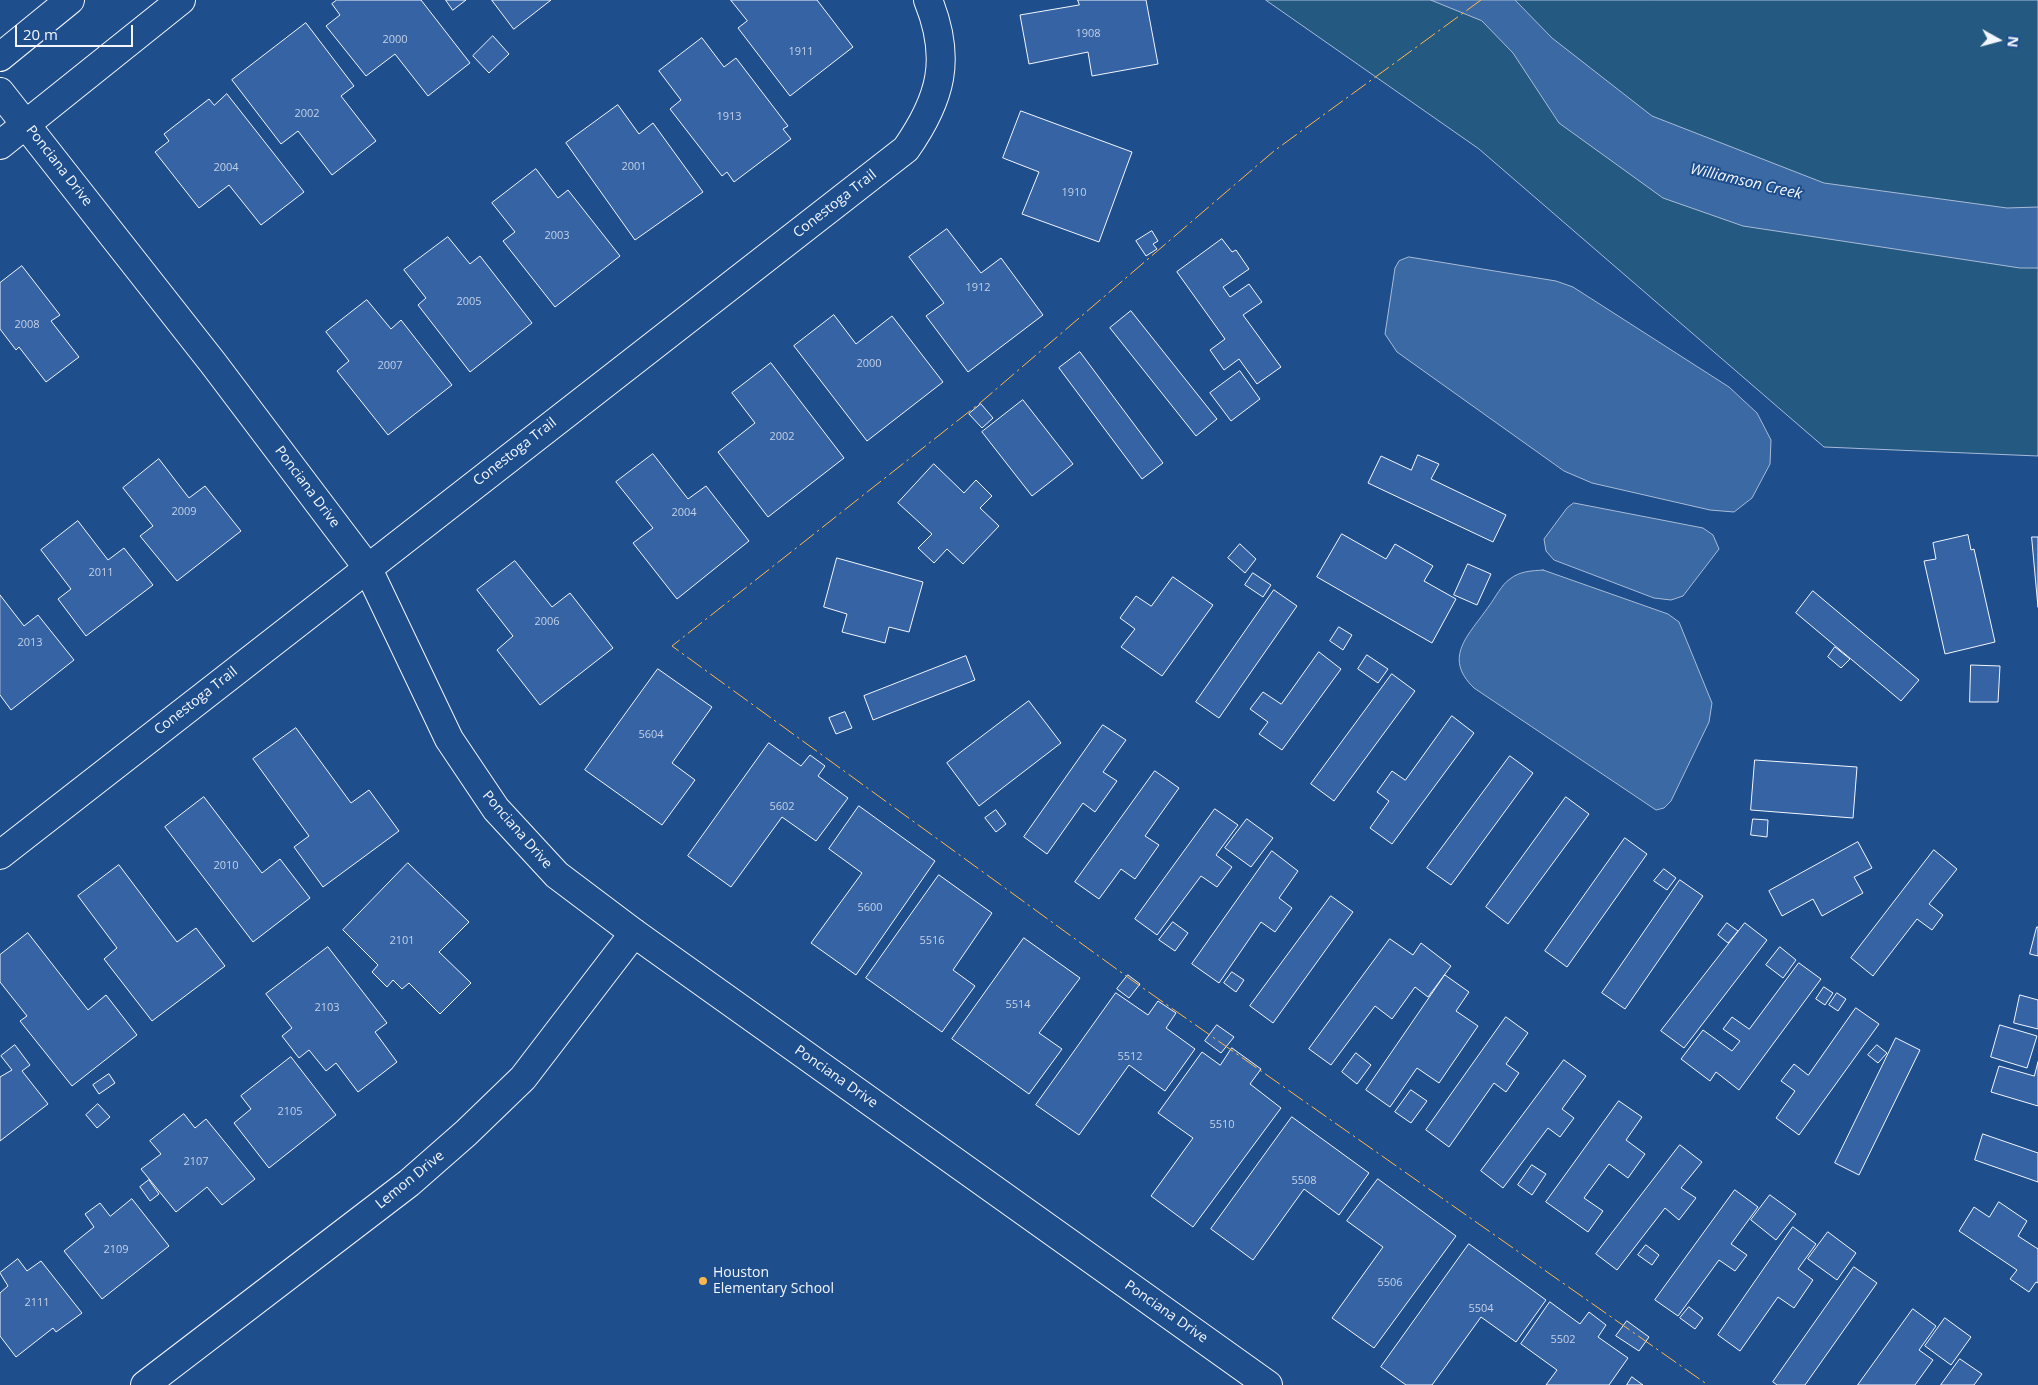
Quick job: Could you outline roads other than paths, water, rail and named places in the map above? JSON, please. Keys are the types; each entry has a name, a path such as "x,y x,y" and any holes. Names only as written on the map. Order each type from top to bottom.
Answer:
{"street":[{"path":"0,57 70,0"},
{"path":"0,145 182,0"},
{"name":"Conestoga Trail","path":"0,855 367,567 906,150 924,124 936,97 940,68 937,28 928,0"},
{"name":"Ponciana Drive","path":"0,92 213,363 367,567 449,739 486,796 521,839 557,875 634,933 1268,1385"},
{"name":"Lemon Drive","path":"145,1385 409,1183 466,1133 522,1078 634,933"}],"water":[{"name":"Williamson Creek","path":"1431,0 1515,0 1552,38 1652,116 1824,183 2007,208 2038,207 2038,268 2020,268 1743,226 1663,198 1559,123 1513,53 1482,21"},
{"path":"1409,257 1556,281 1573,287 1729,387 1757,413 1771,440 1770,464 1752,498 1734,512 1710,510 1592,483 1564,471 1397,352 1385,334 1395,268 1399,261"},
{"path":"1574,503 1703,528 1713,535 1719,549 1683,596 1671,600 1654,598 1554,560 1546,551 1544,539 1567,508"},
{"path":"1543,570 1668,614 1679,622 1712,703 1709,722 1671,801 1664,808 1656,810 1474,688 1465,677 1460,666 1459,656 1462,646 1501,588 1507,581 1518,574"}],"place":[{"name":"Houston Elementary School","path":"703,1281"}]}
